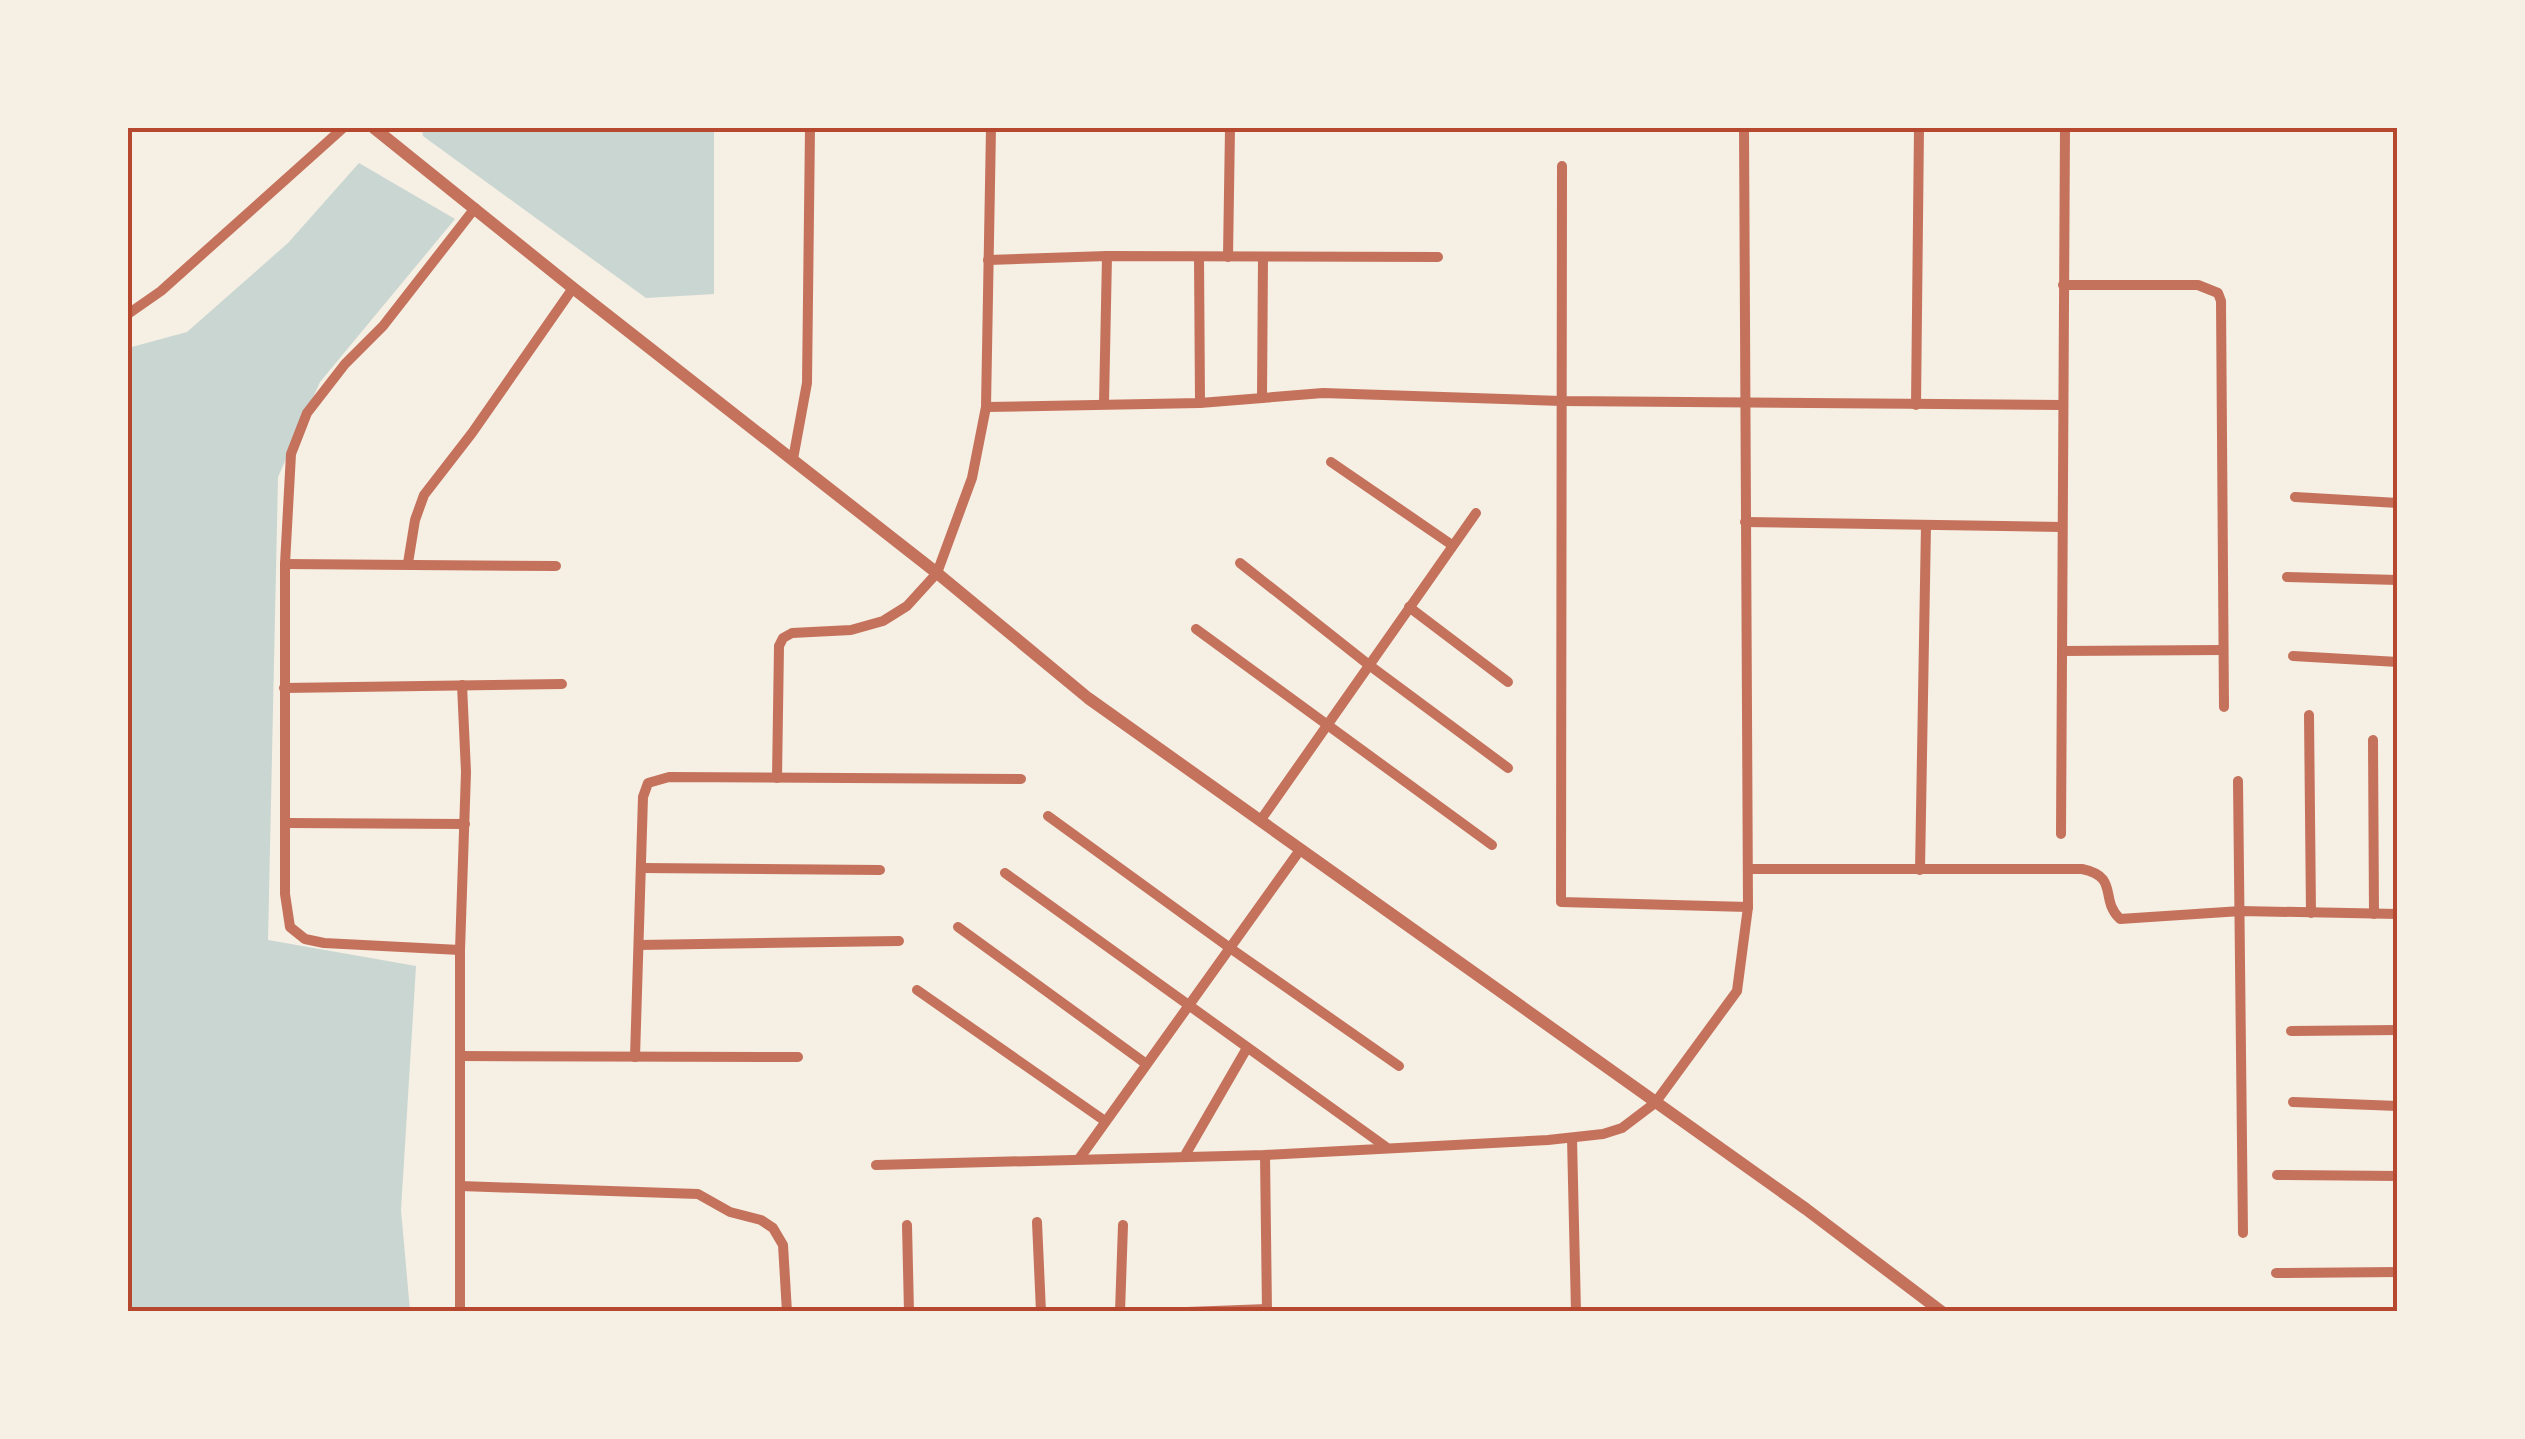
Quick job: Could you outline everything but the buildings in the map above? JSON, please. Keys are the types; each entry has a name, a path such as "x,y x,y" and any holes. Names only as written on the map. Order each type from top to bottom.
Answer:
{"street":[{"path":"128,314 160,291 343,128"},
{"path":"374,128 937,572 1088,698 1806,1210 1942,1312"},
{"path":"794,460 807,383 810,128"},
{"path":"776,778 779,646 783,638 792,633 851,630 883,621 907,606 937,572 972,478 986,407 991,128"},
{"path":"1228,257 1230,128"},
{"path":"876,1165 1265,1154 1572,1138 1622,1128 1655,1103 1737,990 1748,907 1744,128"},
{"path":"1916,404 1919,128"},
{"path":"2061,834 2064,128"},
{"path":"1562,166 1561,902 1748,907"},
{"path":"460,950 324,943 296,935 288,918 285,564 291,454 306,413 406,298 475,208"},
{"path":"988,260 1107,256 1438,257"},
{"path":"1104,403 1107,256"},
{"path":"1199,257 1200,403"},
{"path":"1262,398 1263,257"},
{"path":"2063,286 2198,285 2218,293 2224,707"},
{"path":"408,563 415,520 424,495 573,288"},
{"path":"986,407 1200,403 1323,393 1560,401 2062,406"},
{"path":"1331,462 1452,546"},
{"path":"2296,497 2398,503"},
{"path":"1260,821 1476,513"},
{"path":"1746,522 2062,527"},
{"path":"1920,870 1926,525"},
{"path":"1240,563 1508,768"},
{"path":"285,564 556,566"},
{"path":"2287,577 2398,580"},
{"path":"1409,607 1508,682"},
{"path":"1196,629 1492,845"},
{"path":"2062,650 2222,650"},
{"path":"2293,656 2398,662"},
{"path":"284,688 562,684"},
{"path":"460,1312 460,950 465,824 462,685"},
{"path":"2309,715 2311,913"},
{"path":"2373,740 2374,914"},
{"path":"635,1057 643,797 648,783 669,778 1021,779"},
{"path":"2238,781 2243,1233"},
{"path":"1048,816 1399,1066"},
{"path":"286,822 465,824"},
{"path":"1079,1160 1300,850"},
{"path":"642,868 880,870"},
{"path":"1748,869 2082,868 2098,872 2108,885 2111,910 2120,918 2240,911 2398,914"},
{"path":"1005,874 1386,1147"},
{"path":"958,927 1145,1064"},
{"path":"639,945 899,942"},
{"path":"917,990 1105,1121"},
{"path":"2291,1030 2398,1030"},
{"path":"1184,1157 1247,1048"},
{"path":"460,1056 798,1057"},
{"path":"2294,1102 2398,1106"},
{"path":"1572,1138 1576,1312"},
{"path":"1187,1312 1267,1310 1265,1154"},
{"path":"2277,1175 2398,1176"},
{"path":"460,1186 698,1194 730,1212 761,1220 773,1228 783,1245 787,1312"},
{"path":"1038,1222 1041,1312"},
{"path":"906,1225 909,1312"},
{"path":"1120,1312 1122,1225"},
{"path":"2276,1273 2398,1272"}],"shaded area":[{"path":"422,128 714,128 714,294 646,298 423,136"},
{"path":"359,163 455,219 320,382 278,477 268,940 416,966 401,1210 410,1311 128,1312 128,348 187,332 288,243"}]}
